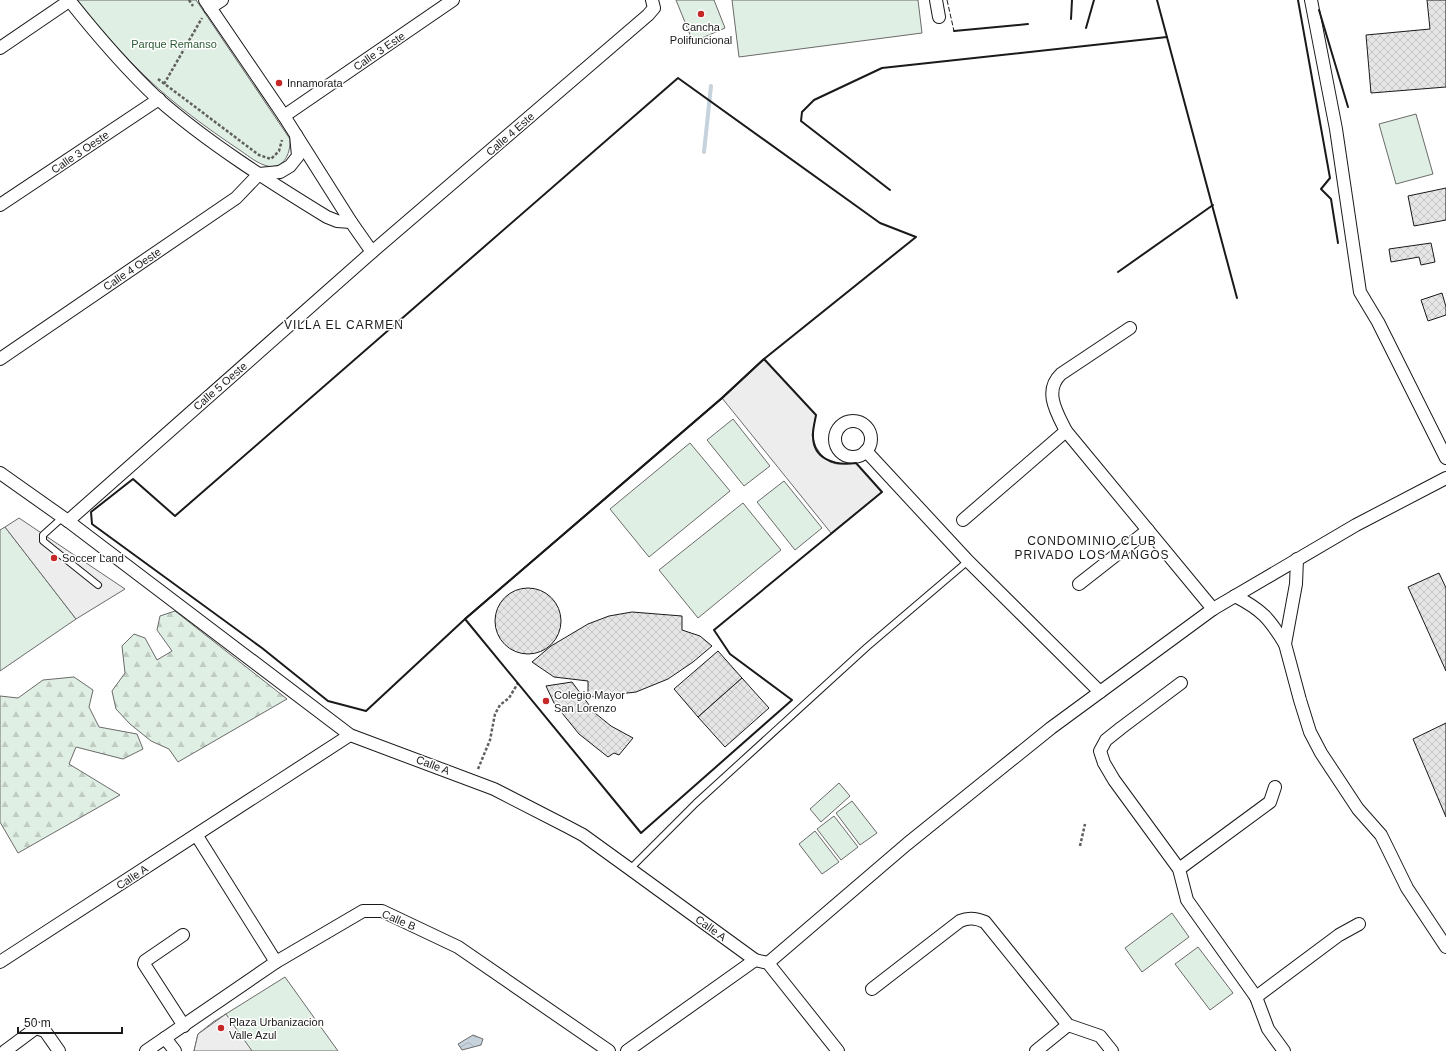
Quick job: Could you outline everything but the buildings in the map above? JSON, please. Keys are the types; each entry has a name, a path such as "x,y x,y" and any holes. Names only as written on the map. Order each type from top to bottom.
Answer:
{"street":[{"path":"0,48 69,0 136,77 159,99 259,174 327,217 337,221 351,222"},
{"path":"222,0 208,4 284,116 351,222 372,252"},
{"name":"Calle 3 Este","path":"284,116 453,0"},
{"name":"Calle 4 Este","path":"372,252 648,15 654,8 652,0"},
{"path":"936,0 939,17"},
{"path":"1311,0 1336,129 1360,292 1378,322 1446,458"},
{"name":"Calle 3 Oeste","path":"0,205 159,99"},
{"path":"259,174 280,172 290,166 298,156 296,135"},
{"name":"Calle 4 Oeste","path":"0,359 236,198 259,174"},
{"name":"Calle 5 Oeste","path":"66,519 372,252"},
{"path":"1130,328 1054,380 1052,388 1053,405 1066,431 1213,609"},
{"path":"963,520 1066,431"},
{"path":"866,451 968,561 1100,692"},
{"path":"0,472 66,519 350,735"},
{"path":"838,1051 768,962 919,835 1051,728 1213,609 1356,525 1446,478"},
{"path":"1079,584 1148,530"},
{"path":"1285,644 1296,584 1297,559"},
{"path":"1235,596 1254,606 1272,622 1285,644 1310,732 1321,753 1358,809 1381,835 1407,888 1446,947"},
{"path":"1181,683 1106,740 1100,752 1104,763 1114,780 1179,869 1187,900 1256,997 1268,1029 1284,1051"},
{"name":"Calle A","path":"0,962 197,836 350,735 494,789 583,836 630,868 755,960 768,962"},
{"path":"1179,869 1270,802 1275,788"},
{"path":"197,836 276,962"},
{"name":"Calle B","path":"146,1051 276,962 363,911 382,911 458,947 609,1051"},
{"path":"872,989 960,921 965,918 978,919 985,922 1068,1025 1100,1036 1112,1051"},
{"path":"1256,997 1339,935 1359,924"},
{"path":"182,936 145,961 144,964 184,1026"},
{"path":"627,1051 755,960"},
{"path":"1036,1051 1068,1025"},
{"path":"5,1051 36,1028 45,1031 59,1051"},
{"path":"165,1038 175,1051"}],"lane":[{"path":"66,519 43,535 43,541 98,585"},
{"path":"630,868 696,803 867,647 968,561"}],"path":[{"path":"188,0 206,25"},
{"path":"159,99 164,84 202,19 208,4"},
{"path":"152,73 164,84 259,156 271,159 279,151 282,141 281,136"},
{"path":"478,770 490,740 495,714 500,705 509,698 518,683"},
{"path":"1080,846 1085,824"}],"green space":[{"name":"Parque Remanso","path":"77,0 196,0 290,139 289,151 284,161 276,166 270,167 261,164 192,116 158,89 139,70 111,41"},
{"name":"Cancha Polifuncional","path":"676,0 714,0 725,28 693,42"},
{"path":"732,0 918,0 922,33 739,57"},
{"path":"1416,114 1433,174 1396,184 1379,124"},
{"path":"733,419 770,466 744,486 707,440"},
{"path":"690,443 730,491 649,557 610,509"},
{"path":"784,481 822,528 795,550 757,502"},
{"path":"743,503 781,550 698,618 659,570"},
{"path":"5,527 76,619 0,671 0,530"},
{"path":"175,611 287,699 178,762 169,749 151,741 130,724 116,709 112,691 125,673 122,646 134,634 145,638 157,660 172,651 157,630 160,616"},
{"path":"74,677 93,690 89,707 99,727 137,734 143,749 123,759 76,747 69,764 120,795 18,853 0,822 0,696 18,698 43,680"},
{"path":"839,783 850,796 821,822 810,809"},
{"path":"852,801 877,833 860,845 836,813"},
{"path":"834,816 858,847 841,860 817,829"},
{"path":"815,831 839,862 822,874 799,844"},
{"path":"1172,913 1189,937 1142,972 1125,948"},
{"path":"1198,947 1233,993 1210,1010 1175,964"},
{"path":"285,977 338,1051 194,1051 198,1034 213,1022"}],"shaded area":[{"path":"764,359 816,415 812,435 816,447 822,456 830,462 837,464 856,463 882,492 831,533 722,398"},
{"name":"Soccer Land","path":"19,518 125,589 76,619 5,527"},
{"name":"Plaza Urbanizacion Valle Azul","path":"226,1014 252,1051 194,1051 198,1034"}],"water":[{"path":"473,1035 483,1039 481,1045 462,1050 458,1044"}],"waterway":[{"path":"704,152 711,86"}],"fence":[{"path":"947,0 954,31"}],"wall":[{"path":"1071,19 1072,0"},
{"path":"1086,28 1094,0"},
{"path":"1157,0 1237,298"},
{"path":"1298,0 1330,178 1321,189 1331,199 1338,243"},
{"path":"1319,10 1348,107"},
{"path":"954,31 1028,24"},
{"path":"890,190 801,121 802,112 814,100 882,68 1167,37"},
{"path":"678,78 880,223 916,237 764,359 722,398 465,619 366,711 328,701 262,648 92,524 91,512 133,479 175,516 678,78"},
{"path":"1118,272 1213,205"},
{"path":"764,359 816,415 813,432 816,450 821,455 833,462 848,464 856,463 882,492 714,630 730,654 792,700 641,833 465,619 722,398 764,359"}],"place":[{"name":"Cancha Polifuncional","path":"701,14"},
{"name":"Innamorata","path":"279,83"},
{"name":"Soccer Land","path":"54,558"},
{"name":"Colegio Mayor San Lorenzo","path":"546,701"},
{"name":"Plaza Urbanizacion Valle Azul","path":"221,1028"}],"district":[{"name":"VILLA EL CARMEN","path":"344,325"},
{"name":"CONDOMINIO CLUB PRIVADO LOS MANGOS","path":"1092,548"}]}
